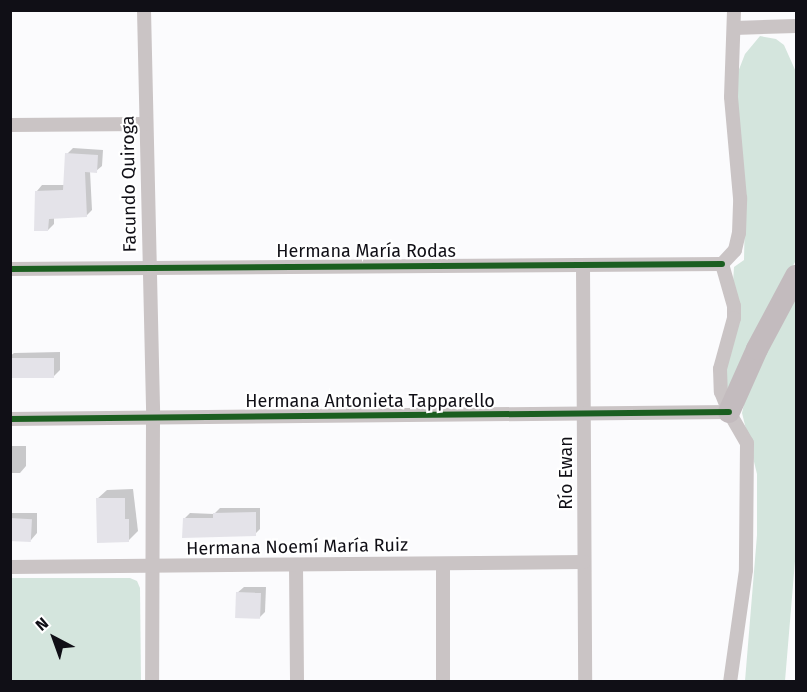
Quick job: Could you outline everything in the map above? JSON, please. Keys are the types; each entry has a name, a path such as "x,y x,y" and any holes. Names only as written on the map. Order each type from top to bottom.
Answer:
{"main road":[{"path":"729,412 758,349 796,276"}],"street":[{"name":"Facundo Quiroga","path":"144,10 153,418 152,681"},
{"path":"730,681 746,570 747,443 729,412 721,392 720,369 734,318 734,306 722,264 735,250 740,233 740,198 731,97 734,10"},
{"path":"734,28 796,26"},
{"path":"10,125 146,124"},
{"name":"Hermana María Rodas","path":"10,268 722,264"},
{"name":"Río Ewan","path":"583,265 585,681"},
{"name":"Hermana Antonieta Tapparello","path":"10,419 729,412"},
{"name":"Hermana Noemí María Ruiz","path":"10,567 584,562"},
{"path":"443,564 443,681"},
{"path":"296,565 297,681"}],"shaded area":[{"path":"760,36 776,39 784,45 796,72 796,260 730,389 726,389 725,374 734,267 744,260 745,210 736,108 738,72 745,54"},
{"path":"796,293 796,549 785,681 745,681 757,535 757,474 742,413 746,395"},
{"path":"11,578 130,578 137,581 140,588 141,681 11,681"}],"building":[{"path":"65,153 98,155 97,173 85,172 87,217 49,219 48,231 34,231 35,191 63,190"},
{"path":"10,358 54,358 54,378 10,378"},
{"path":"96,498 125,498 125,519 129,519 129,542 97,543"},
{"path":"256,512 256,536 182,538 183,518 213,518 213,513"},
{"path":"10,518 32,519 31,542 10,541"},
{"path":"236,592 261,593 260,619 235,618"}],"cycle path":[{"path":"10,269 722,264"},
{"path":"10,419 729,412"}]}
